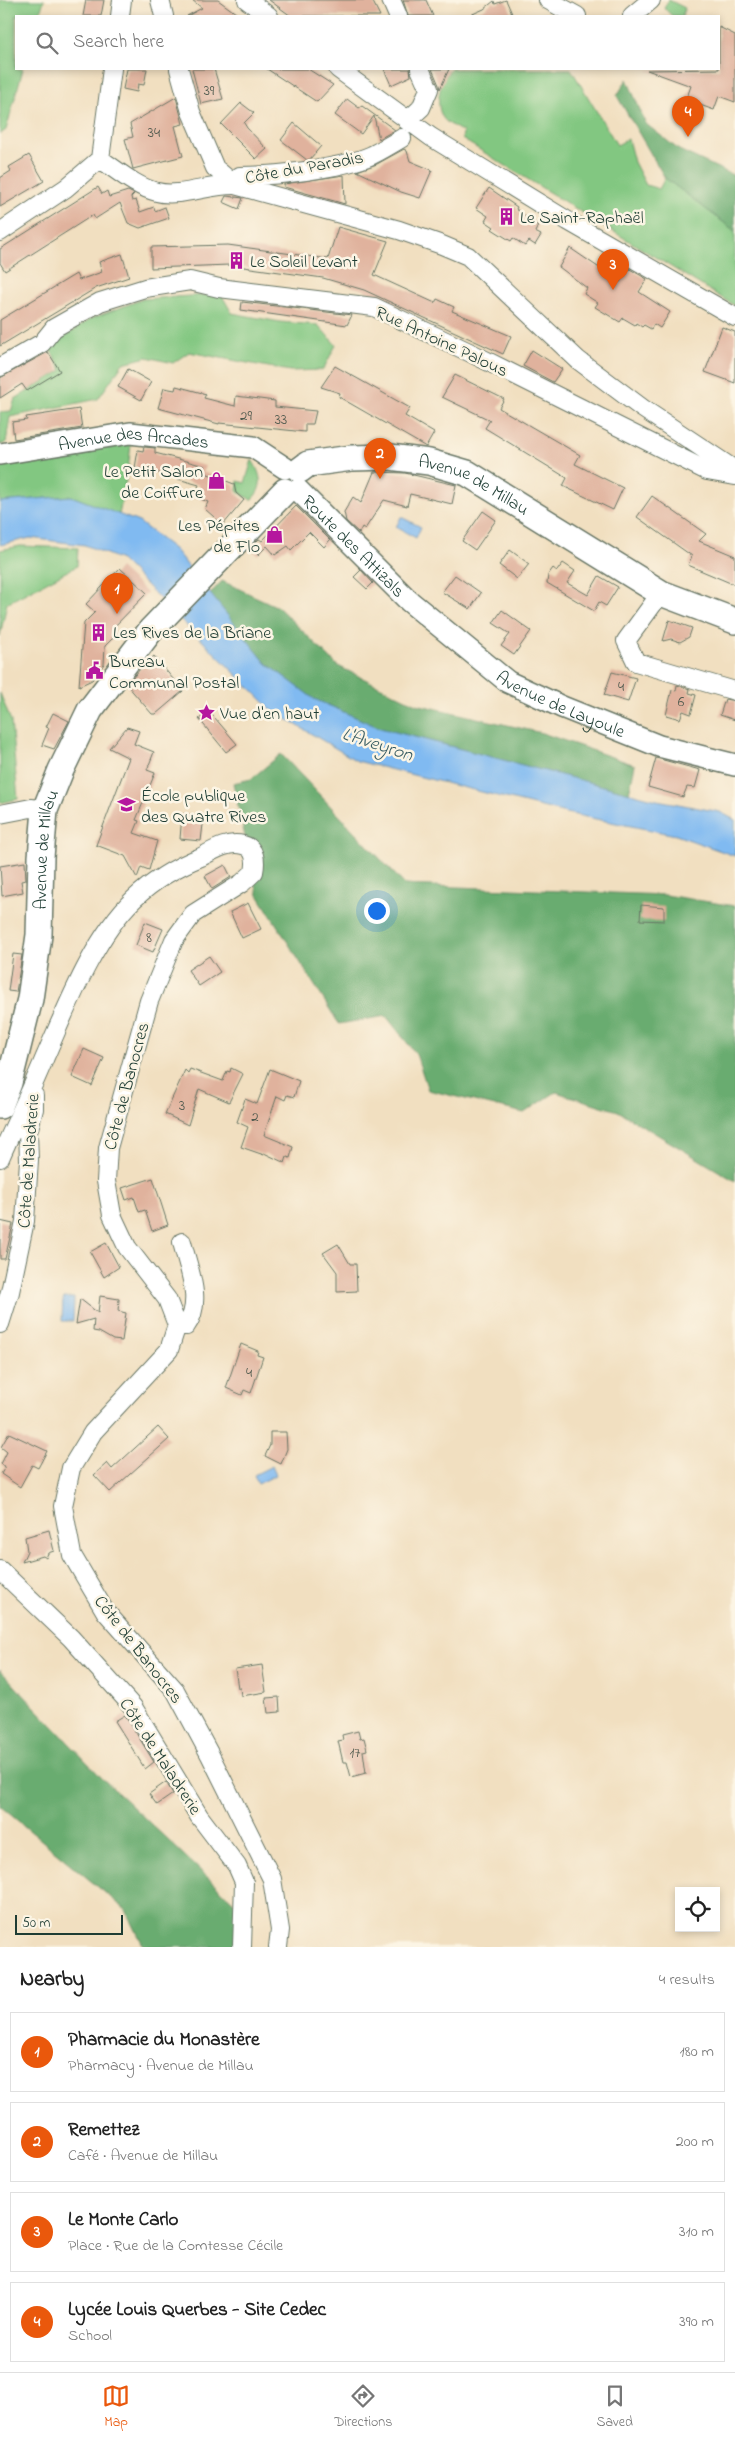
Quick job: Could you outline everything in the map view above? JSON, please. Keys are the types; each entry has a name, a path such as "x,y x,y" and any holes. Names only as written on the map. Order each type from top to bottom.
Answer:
{"main road":[{"name":"Avenue de Millau","path":"0,1106 9,1083 30,999 39,935 44,810 90,710 164,615 222,555 287,483 335,460 390,457 429,462 467,474 545,520 661,593 735,621"}],"street":[{"path":"120,15 122,0"},
{"path":"160,0 164,15"},
{"path":"247,0 268,15"},
{"path":"391,0 398,15"},
{"path":"548,0 574,15"},
{"path":"634,15 652,0"},
{"path":"0,232 66,188 100,159 112,70"},
{"path":"179,70 191,112 215,168 235,185"},
{"path":"339,70 407,121 560,216 735,318"},
{"path":"407,121 421,108 429,89 420,70"},
{"name":"Côte du Paradis","path":"235,185 240,176 269,176 344,163 371,155 402,138"},
{"path":"100,159 134,181 158,192 175,193 222,184 235,185 399,230 468,256 578,360 642,408 735,470"},
{"name":"Rue Antoine Palous","path":"0,367 42,343 54,328 100,302 145,288 190,281 219,288 374,307 471,353 707,471 735,476"},
{"name":"Avenue des Arcades","path":"0,454 130,433 253,447 264,453 287,483"},
{"name":"Route des Attizals","path":"287,483 409,601"},
{"path":"661,593 626,641 636,662 735,691"},
{"name":"Avenue de Layoule","path":"409,601 509,683 659,746 735,765"},
{"path":"2,814 32,808 44,810"},
{"name":"Côte de Banocres","path":"34,1085 72,995 104,938 133,900 161,877 213,851 231,843 246,845 252,851 256,860 254,872 242,883 193,914 174,940 149,1001 108,1148 106,1181 112,1215 127,1247 167,1299 177,1325 169,1350 92,1432 71,1468 63,1506 72,1555 105,1612 174,1690 210,1755 272,1879 280,1930 278,1947"},
{"path":"0,1158 34,1085"},
{"name":"Côte de Maladrerie","path":"0,1324 10,1292 26,1221 29,1160 28,1132 34,1109 34,1085"},
{"path":"177,1325 186,1326 190,1322 193,1317 196,1301 182,1242"},
{"name":"Côte de Maladrerie","path":"0,1570 71,1638 133,1707 199,1816 237,1866 244,1882 242,1947"}],"green space":[{"path":"0,0 44,0 39,15 15,15 15,70 23,70 6,130 0,134"},
{"path":"669,0 685,8 682,15 671,15 664,8"},
{"path":"450,70 572,70 617,145 628,139 634,162 646,185 659,189 665,178 735,231 735,306 462,139 463,132 445,120 440,112 441,86"},
{"path":"627,79 646,124 679,150 735,176 735,231 665,178 617,96"},
{"path":"221,294 232,313 280,322 318,325 336,345 323,370 290,371 189,352 173,363 147,357 123,363 98,399 10,417 6,443 0,445 0,412 11,411 15,399 62,370 49,348 90,319 143,299"},
{"path":"119,444 131,444 119,515 71,496 0,502 0,462"},
{"path":"252,460 258,470 260,485 251,500 237,491 238,481 245,483"},
{"path":"20,546 78,548 77,566 7,603 0,636 0,550"},
{"path":"222,581 278,607 338,666 416,704 542,733 635,765 629,793 380,728 314,699 266,663 210,594"},
{"path":"0,693 11,721 18,799 0,803"},
{"path":"281,754 405,885 665,895 735,906 735,1181 618,1111 556,1092 524,1113 428,1090 416,1054 386,1016 339,1024 258,895 233,783 251,779"},
{"path":"0,1670 102,1778 238,1906 238,1947 144,1947 126,1910 0,1806"}],"water":[{"name":"L'Aveyron","path":"71,496 139,522 175,550 266,663 314,699 380,728 657,800 720,812 735,820 735,856 676,835 566,813 357,761 273,711 121,560 85,545 30,538 0,545 0,502"},
{"path":"401,517 421,527 416,538 396,527"},
{"path":"63,1298 74,1298 73,1321 62,1321"},
{"path":"272,1466 276,1475 258,1484 254,1475"}],"building":[{"path":"86,0 104,0 101,15 83,15"},
{"path":"192,0 218,0 239,15 189,15 202,8"},
{"path":"269,0 372,0 380,15 290,15"},
{"path":"403,0 426,0 433,15 408,15"},
{"path":"506,0 513,15 470,15 484,9 494,1 495,4"},
{"path":"720,28 735,35 735,102 719,96 714,110 686,100 691,86 647,70 720,70"},
{"path":"127,70 147,70 144,85 138,84 137,92 123,89"},
{"path":"192,70 214,70 223,99 201,104"},
{"path":"269,70 310,70 333,85 317,102"},
{"path":"384,70 410,70 411,76 391,85"},
{"path":"432,70 449,70 440,89"},
{"path":"176,97 183,124 175,126 183,156 133,169 125,139 133,137 130,124"},
{"path":"347,99 359,108 362,106 395,130 379,139 374,116 361,134 335,115"},
{"path":"241,103 254,113 244,123 267,149 256,159 221,124"},
{"path":"294,123 321,146 310,159 307,160 281,140"},
{"path":"404,149 407,151 410,161 432,170 420,198 401,192 357,171 377,164"},
{"path":"29,155 44,181 0,207 0,178 11,171 9,167"},
{"path":"344,175 345,204 284,187 284,184"},
{"path":"98,187 102,194 107,191 109,197 128,191 134,194 131,197 132,201 136,200 140,212 154,207 155,211 165,207 169,218 140,228 128,223 120,203 95,219 93,215 5,271 0,263 0,249"},
{"name":"Le Saint-Raphaël","path":"489,188 517,207 516,209 538,226 535,232 541,235 535,245 529,241 525,246 513,238 511,241 492,229 494,227 485,221 488,216 476,208"},
{"path":"226,196 243,198 239,209 223,202"},
{"path":"338,227 388,241 374,275 435,303 437,299 454,307 452,311 511,336 503,354 364,290 323,278 229,265 151,268 151,247 228,245 328,259"},
{"path":"570,248 620,282 628,268 647,279 639,292 670,312 660,328 654,324 651,329 644,325 642,327 623,318 620,322 595,307 598,303 584,294 587,288 559,267"},
{"path":"122,254 129,277 96,288 0,346 0,320 76,274 79,280 102,272 99,262"},
{"path":"242,302 352,315 347,325 241,310"},
{"path":"722,327 735,332 735,383 705,372"},
{"path":"532,350 562,369 553,382 523,366"},
{"path":"48,352 60,371 27,391 22,384 0,398 0,378"},
{"path":"335,366 410,408 405,416 434,433 426,447 339,397 340,393 321,387"},
{"path":"128,369 151,382 141,400 118,387"},
{"path":"455,375 504,399 499,408 580,455 575,464 623,488 613,510 563,486 567,478 485,428 490,420 442,397"},
{"path":"176,386 206,394 204,398 235,406 236,396 275,401 275,407 316,411 313,424 305,424 305,432 219,424 158,408 164,388 175,390"},
{"path":"79,409 82,428 14,439 12,422 27,420 26,417"},
{"path":"144,447 155,448 155,453 205,466 203,472 234,484 236,493 244,500 223,525 205,509 208,502 194,496 199,485 178,479 178,477 135,468 138,450 143,451"},
{"path":"374,472 405,473 456,485 452,504 410,494 407,506 384,500 365,529 362,527 359,533 346,521 344,512 353,497 361,503"},
{"path":"652,496 706,534 699,541 735,556 735,585 688,565 692,556 637,517"},
{"path":"296,506 330,540 324,547 309,532 291,550 288,546 275,555 267,546 258,555 250,548 259,539 262,541"},
{"path":"483,511 496,520 475,550 462,541"},
{"path":"510,550 529,564 517,579 499,565"},
{"path":"563,563 575,571 567,583 588,595 599,576 618,587 606,606 599,602 594,611 547,583 548,575 553,568 557,571"},
{"name":"Les Rives de la Briane","path":"120,568 147,593 112,629 117,634 105,646 104,664 92,680 79,686 84,623 95,612 86,604"},
{"path":"361,570 373,583 367,589 354,577"},
{"path":"455,575 481,593 470,609 442,592"},
{"path":"502,610 531,631 514,655 501,646 510,634 493,623"},
{"path":"669,620 692,628 689,637 680,642 671,639 663,641"},
{"path":"154,656 183,691 156,714 152,714 127,685"},
{"path":"612,672 636,678 628,702 604,695"},
{"path":"677,685 690,689 689,693 696,695 691,714 683,711 680,719 666,715 672,690 676,691"},
{"path":"725,699 735,701 735,720 720,715"},
{"path":"209,711 237,744 226,752 199,719"},
{"path":"53,713 69,721 54,749 42,745 49,728 46,727"},
{"path":"127,727 139,731 134,744 154,752 147,770 155,773 136,820 139,821 134,833 157,841 149,870 141,867 137,878 125,856 96,845 129,758 109,748"},
{"path":"656,758 700,770 695,788 687,787 683,797 648,787"},
{"path":"182,814 204,816 201,841 180,839"},
{"path":"25,862 26,880 21,881 23,892 2,896 0,866"},
{"path":"225,865 231,877 212,889 205,876"},
{"path":"248,903 261,929 242,938 230,912"},
{"path":"641,905 664,907 664,921 640,920"},
{"path":"145,922 163,929 153,952 136,945"},
{"path":"13,954 22,955 16,992 8,991"},
{"path":"209,956 220,972 199,986 188,970"},
{"path":"84,1049 104,1058 92,1086 72,1077"},
{"path":"231,1068 243,1074 229,1102 199,1089 188,1125 165,1114 185,1070 188,1073 190,1069 223,1081 227,1071 230,1072"},
{"path":"270,1069 299,1081 294,1097 287,1095 285,1100 277,1096 264,1135 293,1147 290,1158 287,1157 285,1163 264,1153 264,1155 241,1147 248,1127 237,1122 245,1099 257,1104"},
{"path":"153,1178 168,1225 152,1231 145,1210 139,1212 134,1197 126,1200 122,1188"},
{"path":"0,1221 13,1224 5,1259 0,1259"},
{"path":"106,1243 119,1267 104,1277 90,1252"},
{"path":"338,1244 350,1264 356,1264 357,1291 337,1292 337,1272 323,1253"},
{"path":"100,1296 119,1299 118,1311 126,1313 122,1341 113,1340 99,1332 93,1331 94,1319 76,1324 80,1299 98,1313"},
{"path":"241,1344 258,1351 257,1355 263,1357 251,1393 244,1390 242,1395 226,1388"},
{"path":"158,1427 169,1439 110,1492 94,1475 107,1463 112,1469"},
{"path":"270,1432 286,1432 287,1449 281,1464 265,1456 270,1445"},
{"path":"9,1433 47,1451 38,1468 32,1465 20,1487 1,1474 5,1467 1,1464 7,1452 1,1447"},
{"path":"49,1530 54,1551 48,1553 46,1558 43,1556 22,1562 27,1551 25,1537"},
{"path":"262,1665 266,1692 241,1696 235,1669"},
{"path":"279,1697 280,1712 268,1713 266,1698"},
{"path":"125,1715 154,1762 145,1769 115,1721"},
{"path":"358,1731 360,1739 364,1738 367,1750 363,1751 366,1773 351,1777 347,1762 343,1762 338,1741 343,1740 342,1735"},
{"path":"166,1782 173,1794 157,1805 149,1794"}],"place":[{"name":"Lycée Louis Querbes - Site Cedec","path":"688,137"},
{"name":"Le Saint-Raphaël","path":"506,217"},
{"name":"Le Soleil Levant","path":"236,261"},
{"name":"Le Monte Carlo","path":"613,290"},
{"name":"Remettez","path":"380,479"},
{"name":"Le Petit Salon de Coiffure","path":"217,481"},
{"name":"Les Pépites de Flo","path":"274,535"},
{"name":"Pharmacie du Monastère","path":"117,614"},
{"name":"Les Rives de la Briane","path":"99,632"},
{"name":"Bureau Communal Postal","path":"95,671"},
{"name":"Vue d'en haut","path":"206,713"},
{"name":"École publique des Quatre Rives","path":"127,805"}]}
